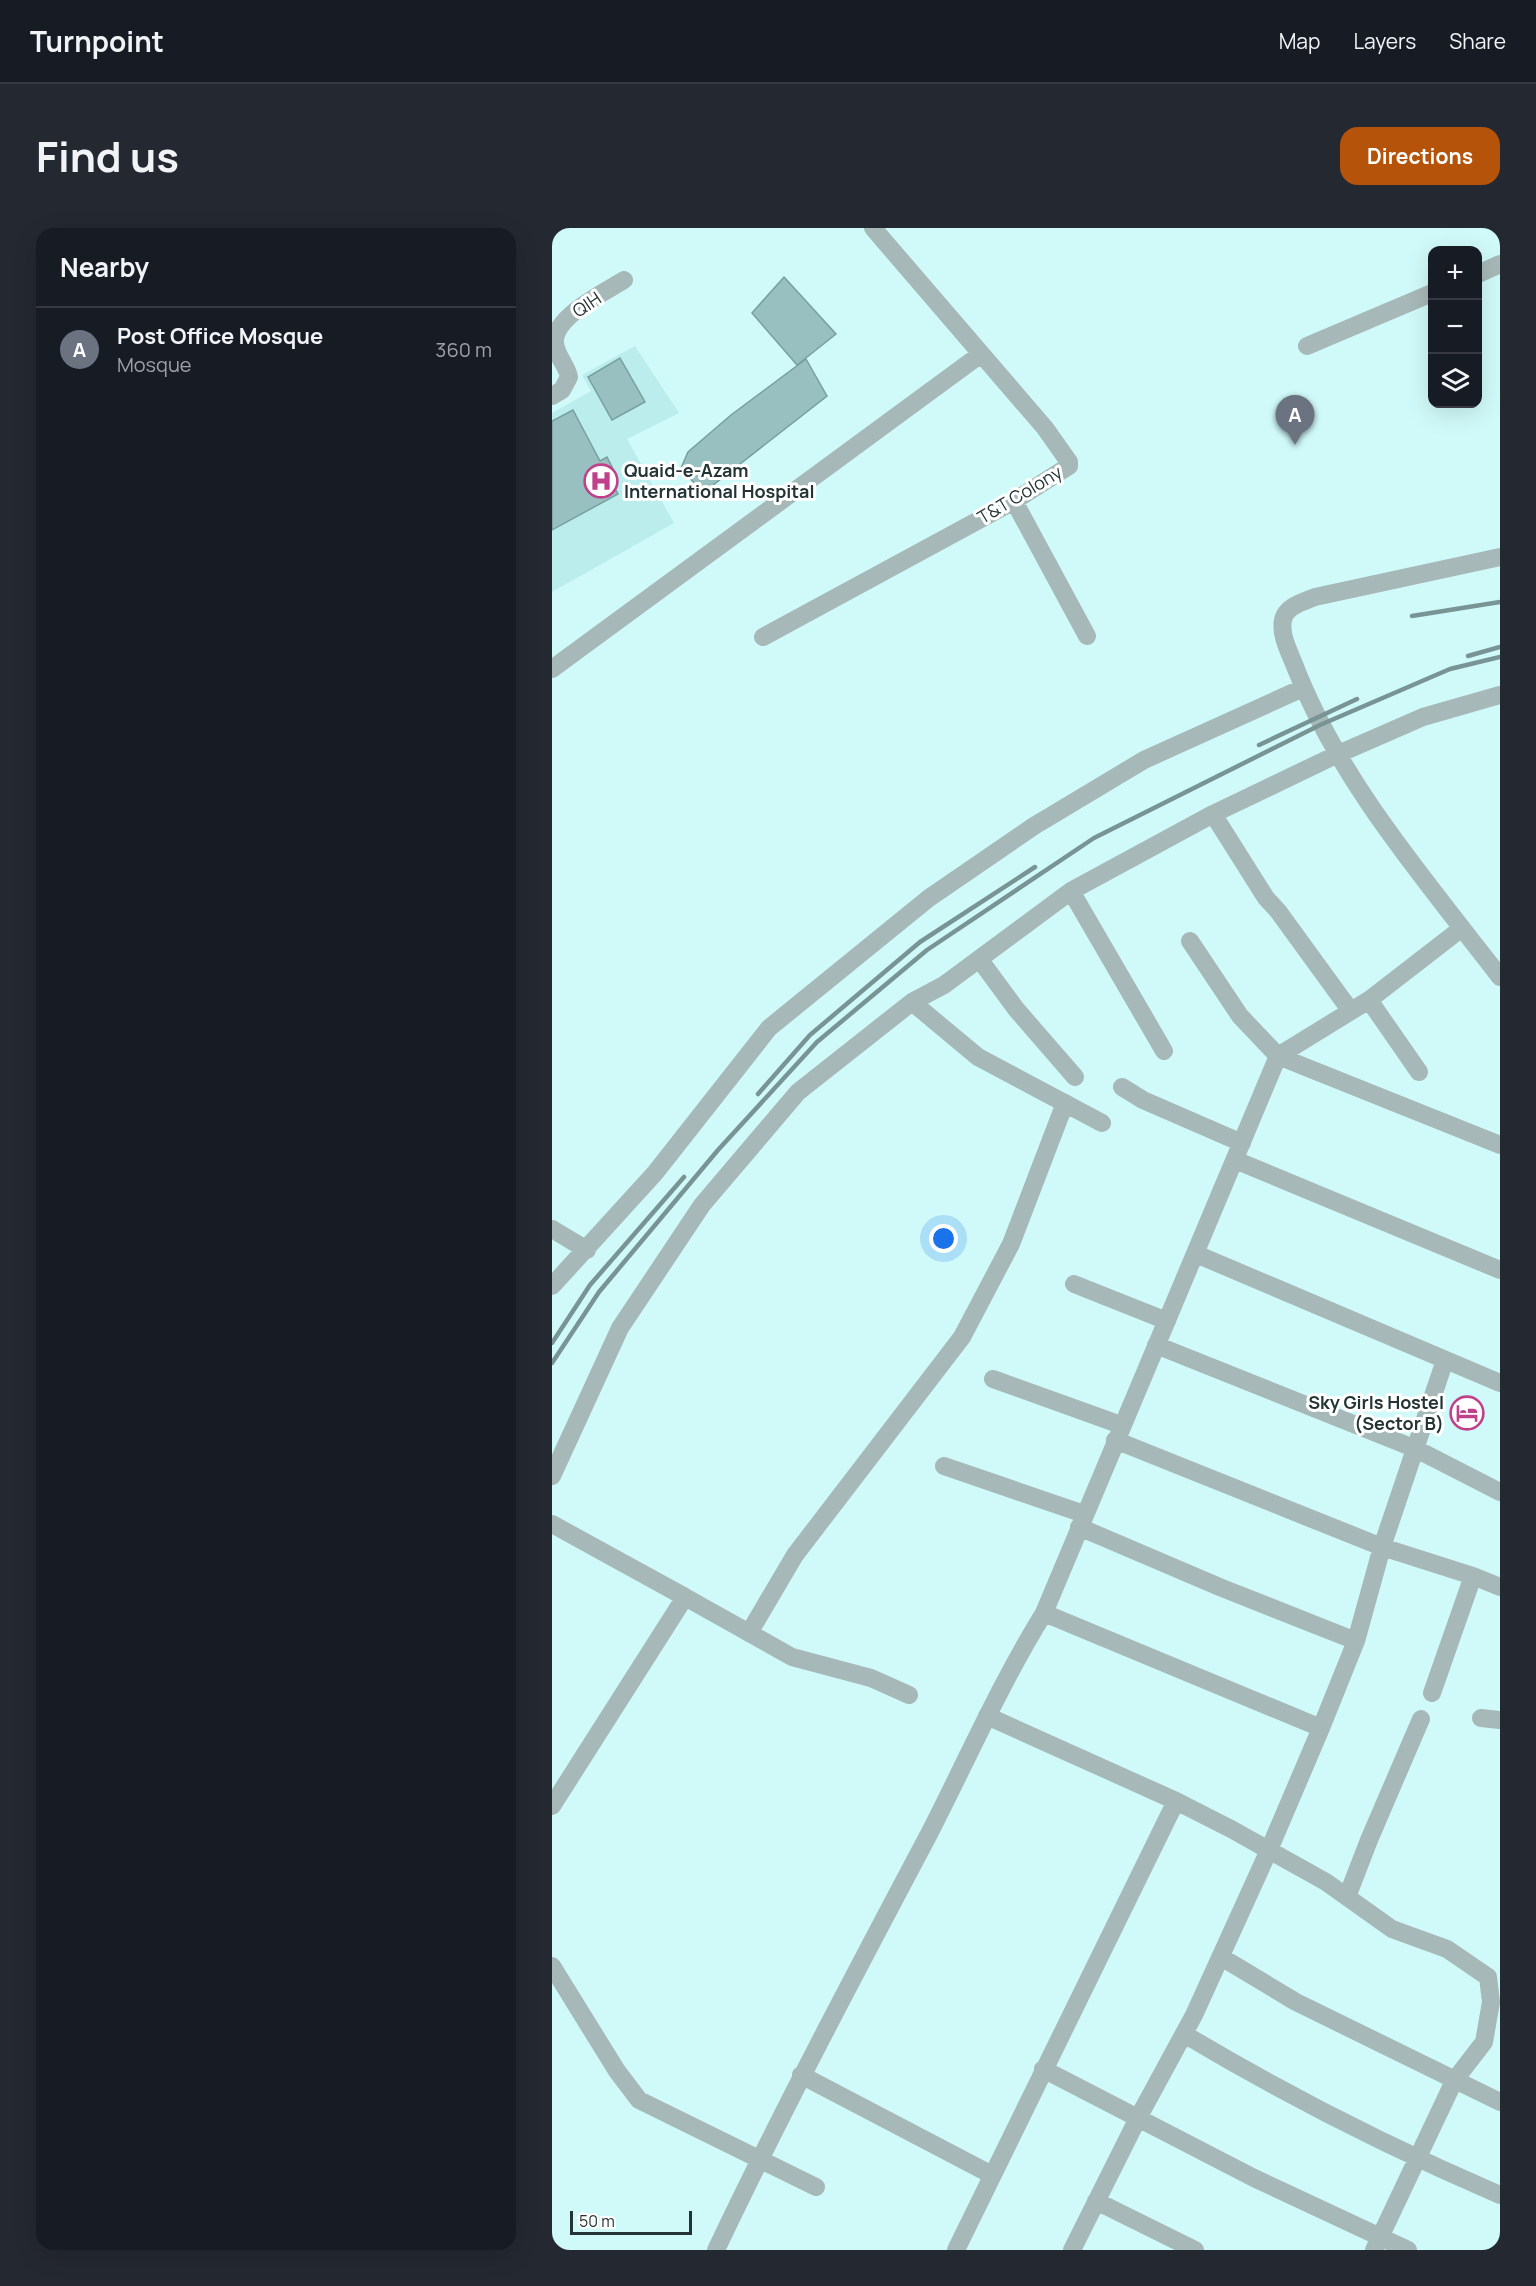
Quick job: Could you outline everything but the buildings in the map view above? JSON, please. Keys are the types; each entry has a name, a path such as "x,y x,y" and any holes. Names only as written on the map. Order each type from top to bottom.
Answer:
{"street":[{"name":"T&T Colony","path":"763,637 1014,501 1065,469 1069,462 1044,428 873,228"},
{"path":"1482,271 1500,264"},
{"name":"QIH","path":"552,396 562,390 569,377 567,368 557,352 555,342 558,330 569,316 624,280"},
{"path":"1307,346 1428,295"},
{"path":"552,669 981,354"},
{"path":"1014,501 1087,636"},
{"path":"1500,558 1315,597 1290,608 1283,620 1283,637 1303,688 1336,755 1422,876 1500,977"},
{"path":"552,1286 656,1173 769,1028 930,898 1034,826 1144,760 1303,688"},
{"path":"552,1476 620,1328 702,1205 798,1092 912,1002 944,985 980,960 1071,891 1213,814 1336,755 1423,717 1498,698"},
{"path":"1213,814 1266,898 1278,911 1350,1010"},
{"path":"1071,891 1164,1051"},
{"path":"716,2250 801,2076 930,1832 1021,1650 1044,1613 1081,1520 1196,1254 1278,1056 1369,1000 1462,928"},
{"path":"1190,941 1240,1016 1278,1056 1500,1145"},
{"path":"980,960 1016,1009 1076,1077"},
{"path":"1369,1000 1419,1072"},
{"path":"912,1002 978,1057 1102,1123"},
{"path":"1122,1087 1239,1152 1500,1270"},
{"path":"749,1634 795,1555 962,1337 1011,1244 1065,1103"},
{"path":"552,1229 587,1250"},
{"path":"1196,1254 1500,1383"},
{"path":"1074,1284 1167,1321"},
{"path":"1156,1345 1416,1449 1500,1491"},
{"path":"1072,2250 1137,2120 1184,2034 1221,1957 1321,1728 1356,1641 1382,1547 1444,1360"},
{"path":"993,1378 1382,1547 1500,1587"},
{"path":"944,1466 1081,1520 1222,1588 1356,1641"},
{"path":"552,1524 792,1657 871,1678 909,1695"},
{"path":"1432,1694 1473,1576"},
{"path":"552,1806 685,1597"},
{"path":"1044,1613 1321,1728"},
{"path":"987,1716 1176,1801 1269,1850 1347,1897 1392,1929 1447,1949 1488,1977 1491,2002 1484,2042 1454,2081 1377,2243"},
{"path":"1481,1718 1500,1720"},
{"path":"1347,1897 1421,1719"},
{"path":"956,2250 1176,1801"},
{"path":"1221,1957 1296,2002 1500,2102"},
{"path":"552,1966 617,2071 639,2100 816,2187"},
{"path":"1184,2034 1276,2088 1417,2160 1500,2195"},
{"path":"1043,2069 1137,2120 1377,2243 1408,2250"},
{"path":"801,2076 992,2175"},
{"path":"1096,2201 1195,2250"}],"shaded area":[{"name":"Quaid-e-Azam International Hospital","path":"635,346 679,413 627,439 674,523 552,592 552,413 591,391 582,375"}],"railway":[{"path":"1412,616 1500,602"},
{"path":"1468,656 1500,647"},
{"path":"552,1363 599,1292 718,1150 817,1042 927,950 1094,838 1320,725 1450,669 1500,657"},
{"path":"1259,745 1357,699"},
{"path":"758,1094 810,1035 920,942 1035,867"},
{"path":"552,1343 590,1285 684,1177"}],"place":[{"name":"Post Office Mosque","path":"1295,445"},
{"name":"Quaid-e-Azam International Hospital","path":"601,481"},
{"name":"Sky Girls Hostel (Sector B)","path":"1467,1413"}]}
